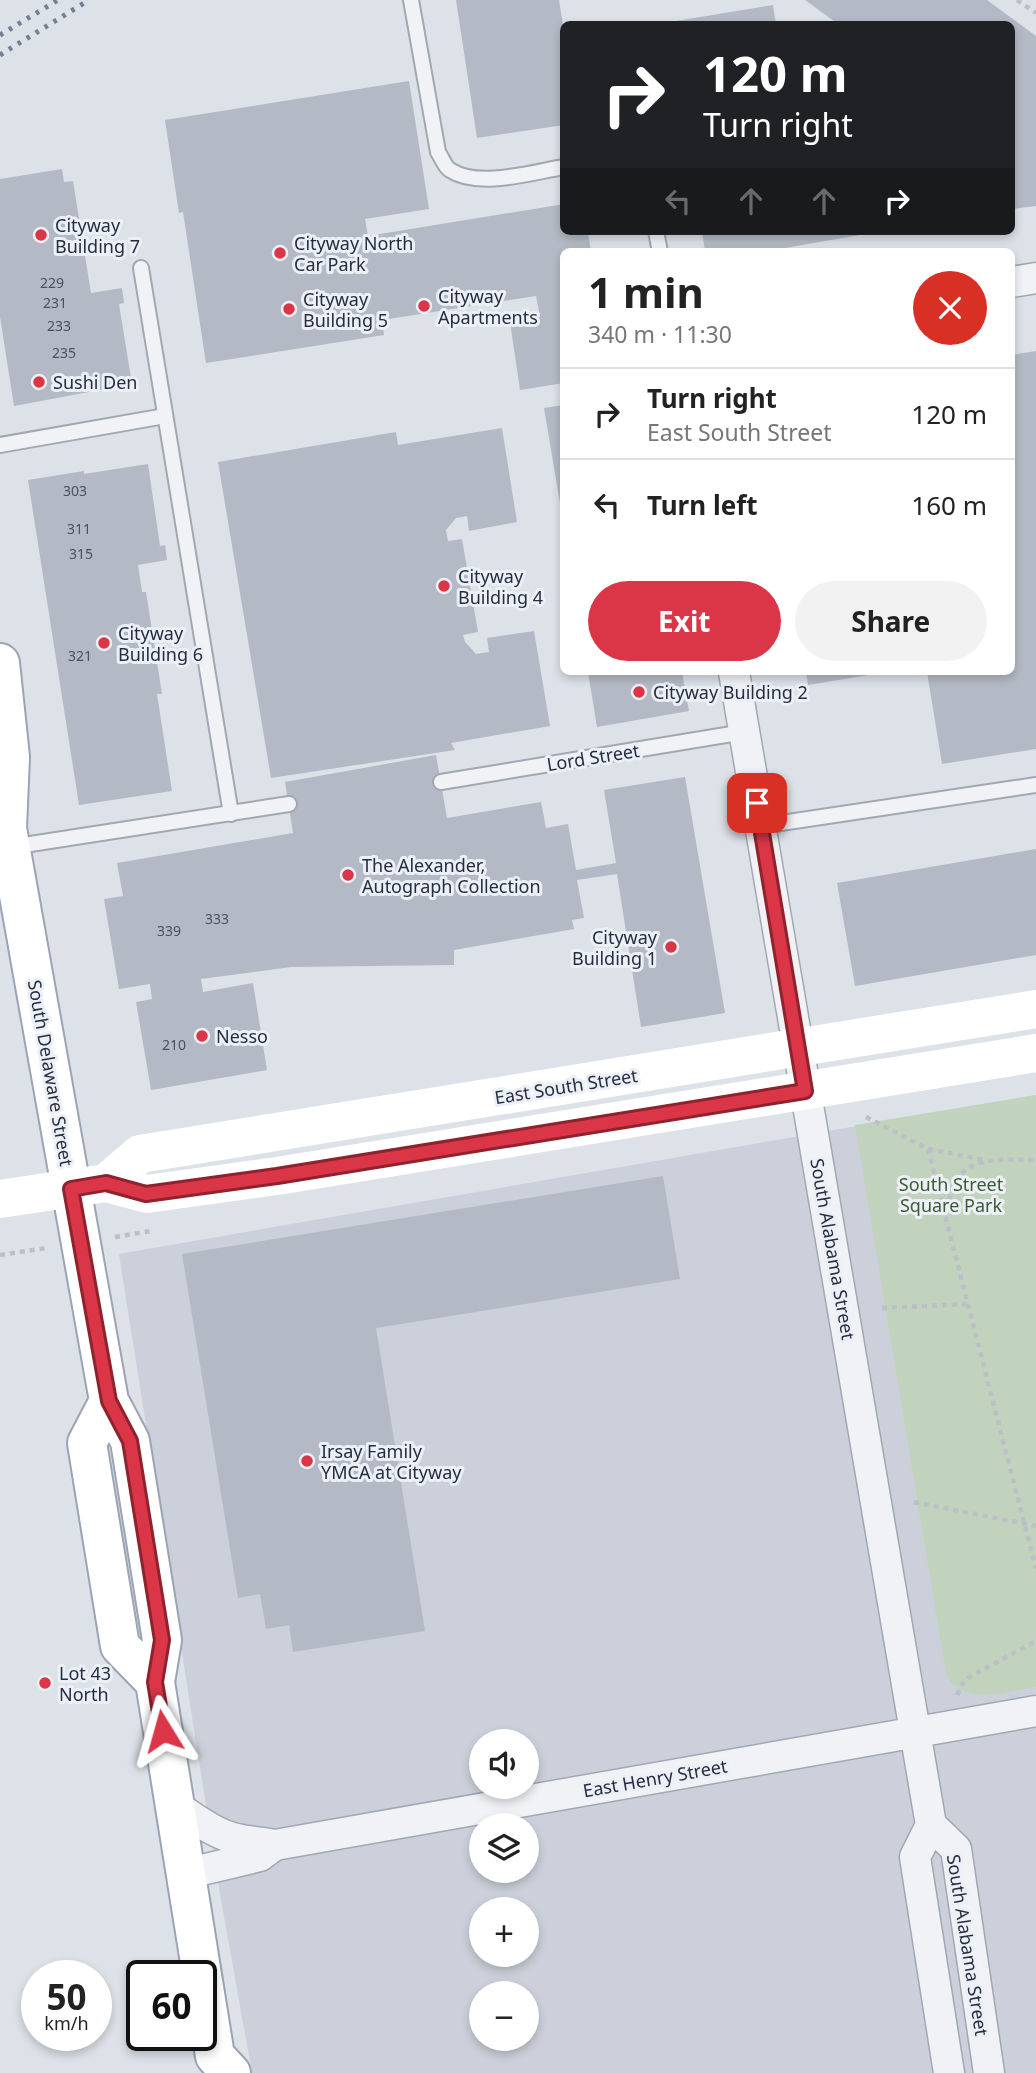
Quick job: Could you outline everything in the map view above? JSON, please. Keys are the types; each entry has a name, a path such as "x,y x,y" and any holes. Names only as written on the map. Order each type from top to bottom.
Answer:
{"main road":[{"name":"South Delaware Street","path":"0,663 10,757 6,830 9,890 89,1186 109,1401 130,1441 162,1640 155,1682 215,2067"},
{"name":"East South Street","path":"89,1186 140,1154 1036,1009"},
{"path":"0,1199 89,1186 146,1194 277,1176 1036,1053"}],"street":[{"path":"1015,282 1036,278"},
{"name":"South Alabama Street","path":"734,675 931,1825 915,1857 949,2073"},
{"name":"East Henry Street","path":"174,1805 224,1834 237,1839 275,1845 1036,1711"},
{"name":"South Alabama Street","path":"931,1825 956,1849 989,2073"},
{"name":"East Henry Street","path":"185,1874 260,1857 275,1845"}],"lane":[{"path":"411,0 438,152 449,170 467,177 491,180 560,168"},
{"path":"141,268 230,814"},
{"path":"0,445 165,416"},
{"name":"Lord Street","path":"441,782 744,732"},
{"path":"761,826 1036,785"},
{"path":"6,830 230,814 289,804"}],"path":[{"path":"1017,0 1036,13"},
{"path":"860,1114 928,1149 985,1160 1036,1160"},
{"path":"928,1149 1036,1569"},
{"path":"946,1214 951,1188 957,1179 985,1160"},
{"path":"0,1255 14,1253"},
{"path":"883,1308 969,1304"},
{"path":"914,1502 1036,1526"},
{"path":"957,1696 959,1689 971,1676 1036,1641"}],"shaded area":[{"path":"1036,1095 1036,2073 252,2073 220,1894 119,1254"}],"green space":[{"name":"South Street Square Park","path":"1036,1095 1036,1687 999,1694 974,1694 953,1684 946,1674 855,1125"}],"building":[{"path":"456,0 559,0 562,21 560,21 560,126 477,138"},
{"path":"805,0 987,0 1036,36 1036,206 1015,209 1015,21 834,21"},
{"path":"773,5 776,21 676,21"},
{"path":"409,81 429,209 365,219 368,236 560,205 560,235 589,235 590,248 560,248 560,384 520,390 510,322 540,317 536,296 382,320 384,335 206,363 183,212 179,213 165,120"},
{"name":"Cityway Building 7","path":"62,169 64,182 73,181 91,293 122,288 124,303 119,304 132,384 14,406 0,317 0,179"},
{"path":"703,235 860,235 785,248 704,248"},
{"path":"1036,351 1036,749 942,764 927,675 1015,675 1015,354"},
{"path":"560,406 560,503 544,408"},
{"path":"502,428 517,522 469,531 467,516 456,518 446,530 448,541 462,539 478,632 463,635 465,642 476,654 489,652 487,638 534,631 550,726 451,743 455,750 271,778 218,462 396,432 398,445"},
{"name":"Cityway Building 6","path":"148,464 160,546 165,545 167,560 138,565 142,592 146,592 162,694 157,694 172,791 79,805 28,480"},
{"name":"Cityway Building 2","path":"588,675 683,675 689,711 597,727"},
{"path":"806,675 869,675 808,685"},
{"name":"The Alexander, Autograph Collection","path":"436,755 447,818 541,802 546,828 568,824 576,870 616,863 604,790 685,777 725,1013 641,1027 617,874 577,880 584,918 572,920 574,929 454,950 454,965 291,967 201,979 203,992 253,983 267,1070 151,1090 136,1002 152,999 150,984 119,989 104,899 123,896 117,863 293,833 285,782"},
{"path":"1036,849 1036,955 855,986 837,883"},
{"name":"Irsay Family YMCA at Cityway","path":"663,1176 680,1279 376,1328 425,1631 293,1652 289,1625 266,1629 260,1594 238,1598 182,1254"}],"railway":[{"path":"0,35 58,0"},
{"path":"0,55 89,0"}],"place":[{"name":"Cityway Building 7","path":"41,235"},
{"name":"Cityway North Car Park","path":"280,253"},
{"name":"Cityway Apartments","path":"424,306"},
{"name":"Cityway Building 5","path":"289,309"},
{"name":"Sushi Den","path":"39,382"},
{"name":"Cityway Building 4","path":"444,586"},
{"name":"Cityway Building 6","path":"104,643"},
{"name":"Cityway Building 2","path":"639,692"},
{"name":"The Alexander, Autograph Collection","path":"348,875"},
{"name":"Cityway Building 1","path":"671,947"},
{"name":"Nesso","path":"202,1036"},
{"name":"Irsay Family YMCA at Cityway","path":"307,1461"},
{"name":"Lot 43 North","path":"45,1683"}],"route":[{"path":"163,1731 155,1682 162,1640 130,1441 109,1401 71,1189 106,1183 146,1194 277,1176 805,1091 757,803"}]}
